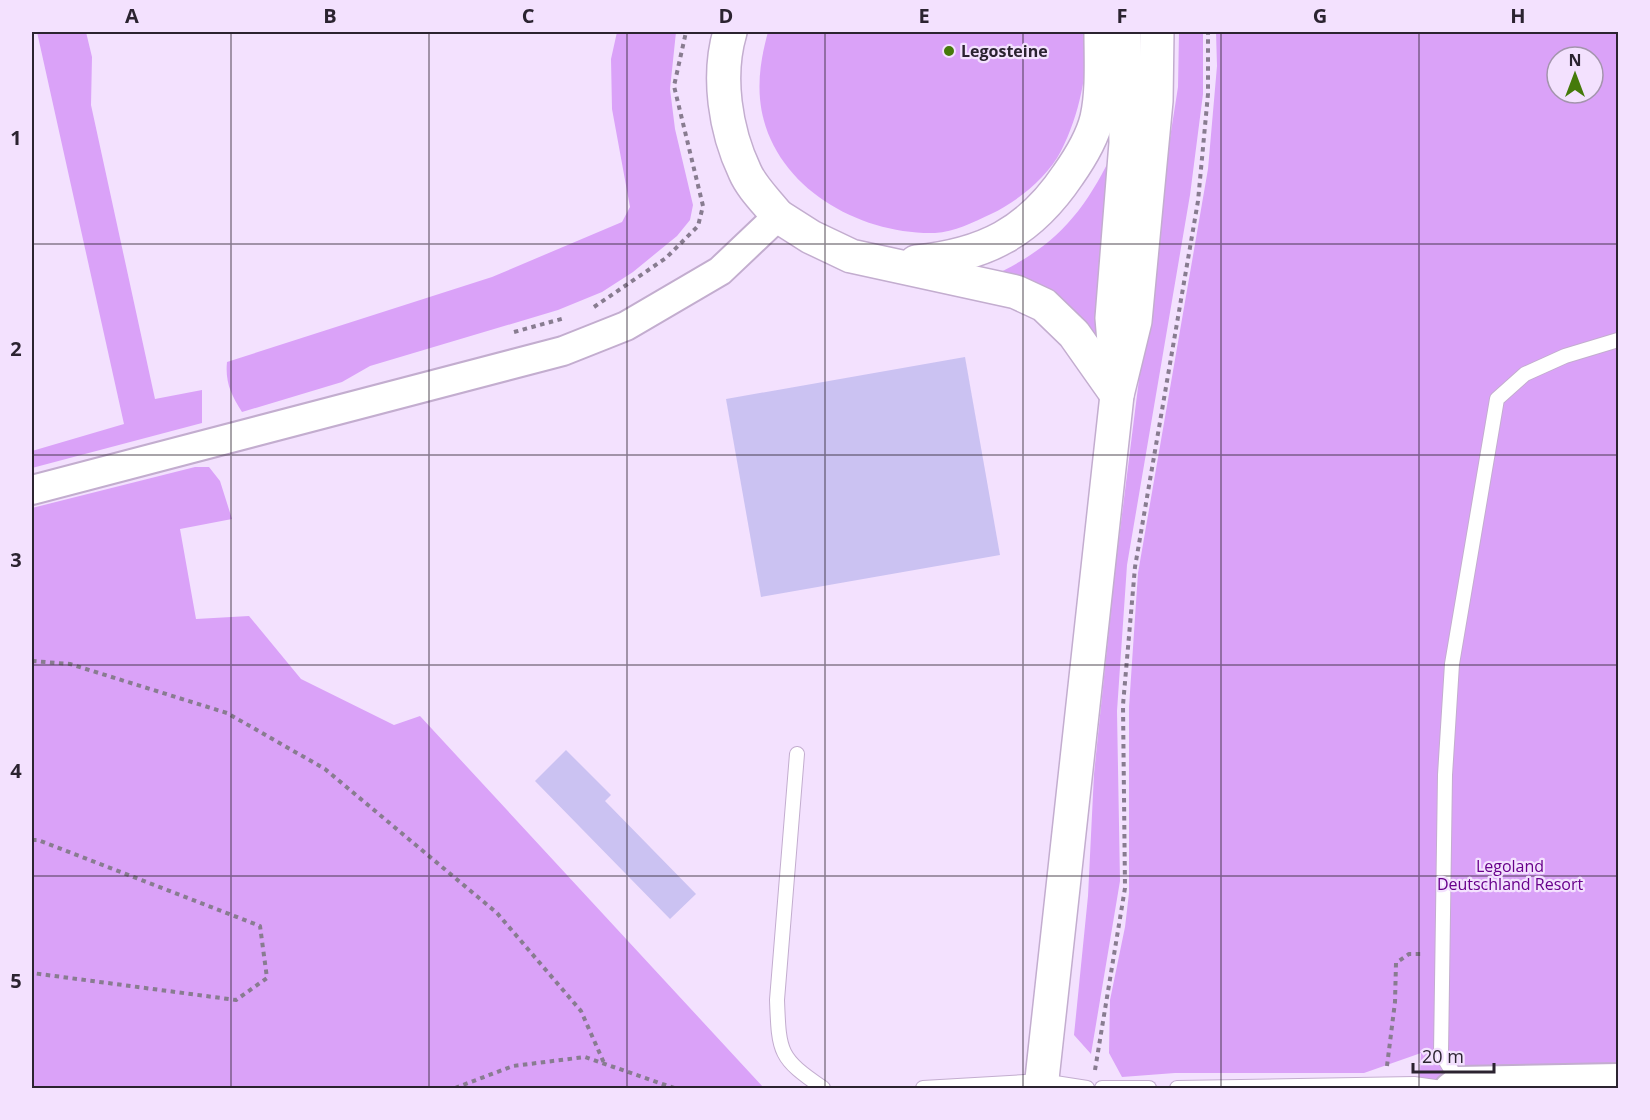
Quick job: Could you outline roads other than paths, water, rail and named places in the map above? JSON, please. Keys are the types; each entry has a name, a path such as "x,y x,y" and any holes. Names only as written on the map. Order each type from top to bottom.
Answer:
{"main road":[{"path":"730,32 723,83 729,125 745,173 778,216 811,237 851,256 1016,292 1044,305 1074,334 1117,395"},
{"path":"896,264 951,258 997,243 1030,221 1056,192 1082,155 1097,119 1101,32"},
{"path":"1117,395 1112,318 1126,144 1124,32"},
{"path":"1042,1085 1117,395 1135,321 1156,100 1157,32"}],"street":[{"path":"32,490 563,351 626,326 720,271 778,216"},
{"path":"1450,1086 1618,1078"}],"lane":[{"path":"1177,1089 1385,1084 1450,1086 1441,1053 1445,775 1452,664 1497,399 1525,374 1565,356 1618,340"},
{"path":"797,754 777,1000 778,1038 790,1065 823,1089"},
{"path":"923,1089 1042,1085 1094,1085 1149,1089"}],"place":[{"name":"Legosteine","path":"949,51"}],"park label":[{"name":"Legoland Deutschland Resort","path":"1510,875"}]}
